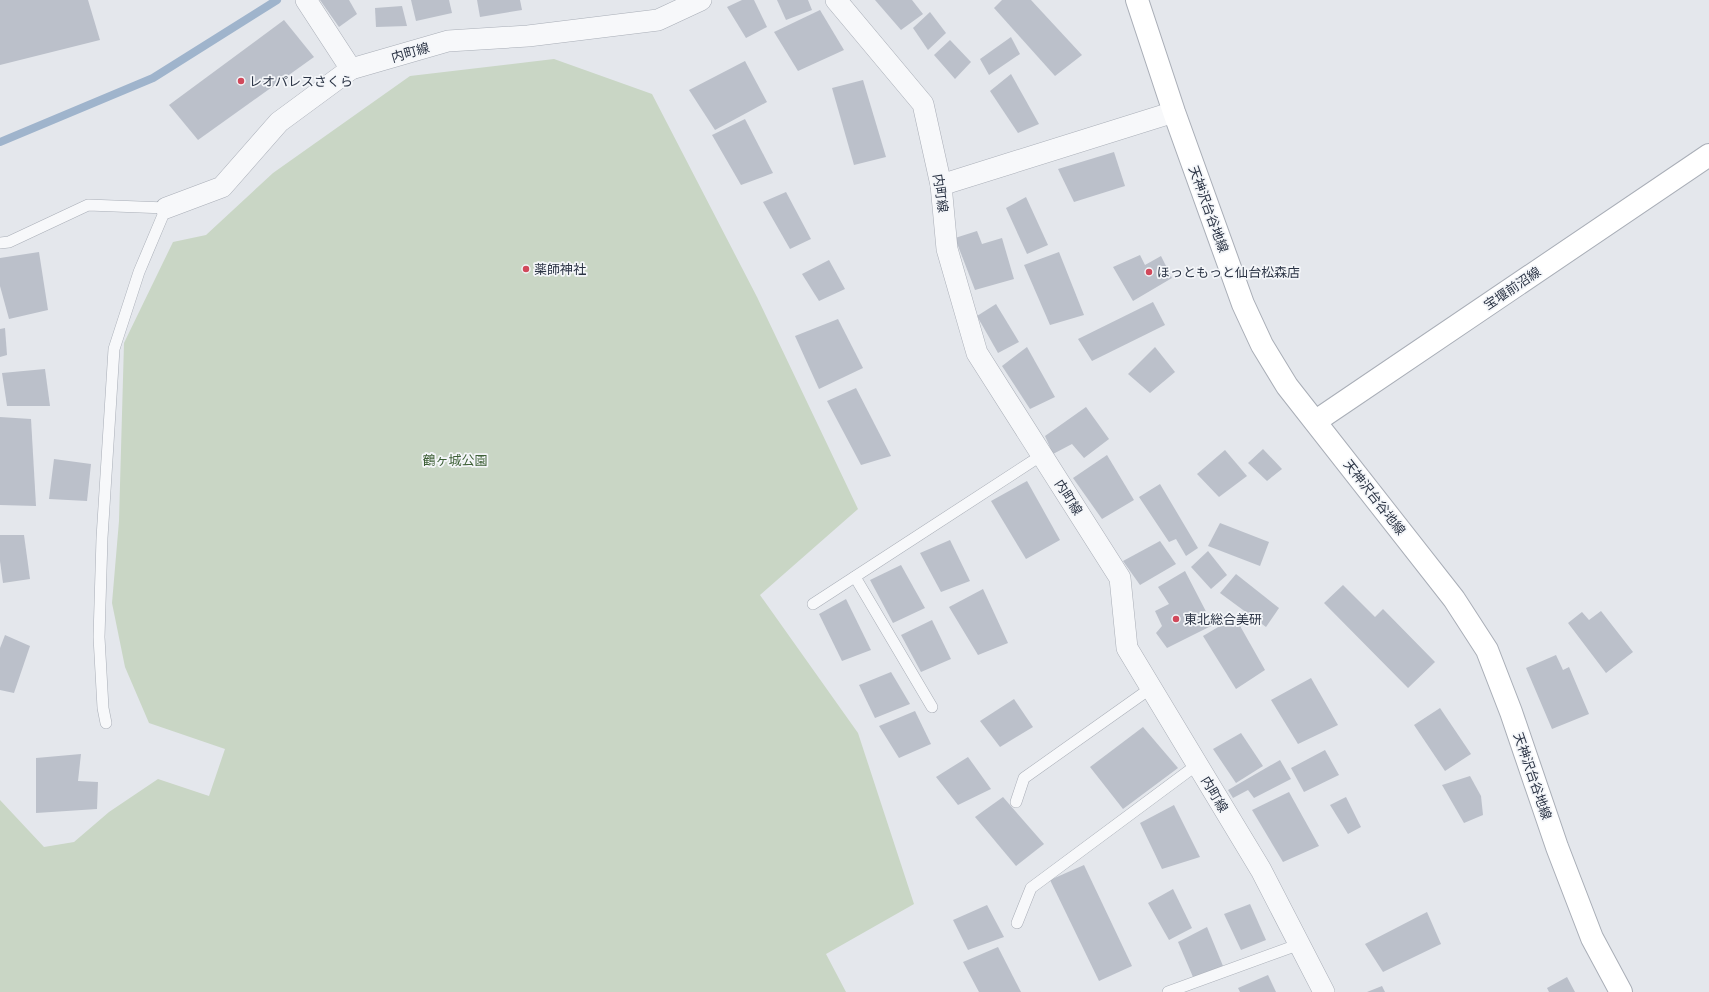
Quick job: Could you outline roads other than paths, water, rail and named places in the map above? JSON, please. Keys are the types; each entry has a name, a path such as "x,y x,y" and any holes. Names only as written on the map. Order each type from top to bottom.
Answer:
{"street":[{"name":"内町線","path":"166,208 222,187 279,122 351,68 448,41 528,36 658,20 701,0"},
{"name":"内町線","path":"836,0 923,104 941,184 947,249 977,354 1120,578 1127,648 1261,870 1324,992"},
{"name":"天神沢台谷地線","path":"1137,0 1174,112 1242,304 1262,345 1287,386 1316,421 1454,600 1487,650 1511,712 1557,847 1589,931 1621,992"},
{"path":"307,2 351,68"},
{"path":"941,184 1174,112"},
{"name":"宝堰前沼線","path":"1316,421 1709,155"}],"lane":[{"path":"0,243 9,242 88,205 166,208 139,272 114,349 103,530 99,637 103,708 106,723"},
{"path":"813,604 1042,455"},
{"path":"855,577 932,707"},
{"path":"1016,802 1024,778 1151,688"},
{"path":"1017,923 1031,888 1198,764"},
{"path":"1168,992 1300,944"}],"waterway":[{"path":"0,142 153,78 277,0"}],"place":[{"name":"レオパレスさくら","path":"241,81"},
{"name":"薬師神社","path":"526,269"},
{"name":"ほっともっと仙台松森店","path":"1149,272"},
{"name":"東北総合美研","path":"1176,619"}],"park label":[{"name":"鶴ヶ城公園","path":"455,460"}]}
